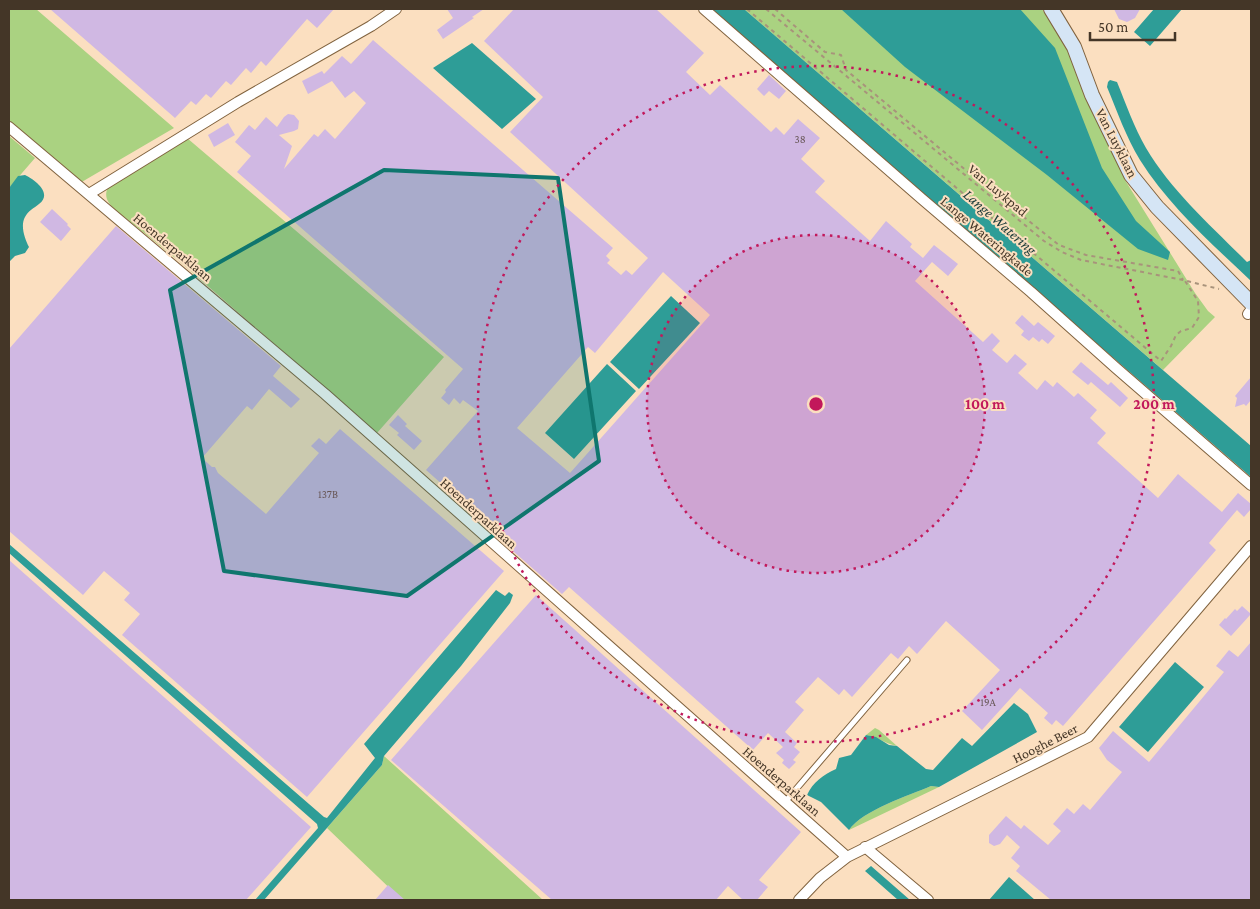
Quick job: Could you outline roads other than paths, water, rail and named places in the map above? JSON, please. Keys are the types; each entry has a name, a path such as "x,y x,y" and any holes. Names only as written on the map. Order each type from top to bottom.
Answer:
{"street":[{"path":"89,194 238,102 371,26 396,9"},
{"name":"Lange Wateringkade","path":"704,9 1251,485"},
{"name":"Van Luyklaan","path":"1051,9 1074,47 1092,95 1131,175 1157,207 1250,309"},
{"name":"Hoenderparklaan","path":"9,127 332,400 847,856"},
{"name":"Hooghe Beer","path":"799,900 820,878 847,856 1088,738 1251,546"},
{"path":"865,847 928,900"}],"lane":[{"path":"785,802 907,660"}],"water":[{"path":"710,9 744,9 1251,446 1251,477"},
{"path":"841,9 1020,9 1055,48 1102,168 1136,221 1170,252 1168,260 1138,249 1047,175 905,67"},
{"path":"1154,9 1182,9 1150,46 1134,32"},
{"path":"472,43 536,99 502,129 433,68"},
{"path":"1110,80 1117,82 1146,148 1167,178 1178,192 1247,262 1251,260 1251,281 1192,224 1151,177 1135,151 1122,124 1107,87"},
{"path":"25,175 38,183 44,196 43,200 25,217 23,224 24,232 29,247 25,253 15,256 9,262 9,188 18,176"},
{"path":"671,296 700,323 639,389 610,362"},
{"path":"607,364 636,391 574,459 545,433"},
{"path":"9,544 327,818 375,758 364,744 496,590 505,596 509,592 513,595 510,603 461,666 384,756 382,765 264,900 255,900 318,828 317,824 9,553"},
{"path":"1175,662 1204,687 1148,752 1119,727"},
{"path":"1014,703 1028,714 1037,732 939,787 931,786 875,810 864,816 849,830 821,802 807,795 819,779 836,769 839,758 851,755 866,735 876,737 889,745 897,746 926,769 933,770 962,738 972,746"},
{"path":"871,866 910,900 898,900 865,871"},
{"path":"1009,877 1035,900 989,900"}],"water label":[{"name":"Lange Watering","path":"1000,222"}]}
